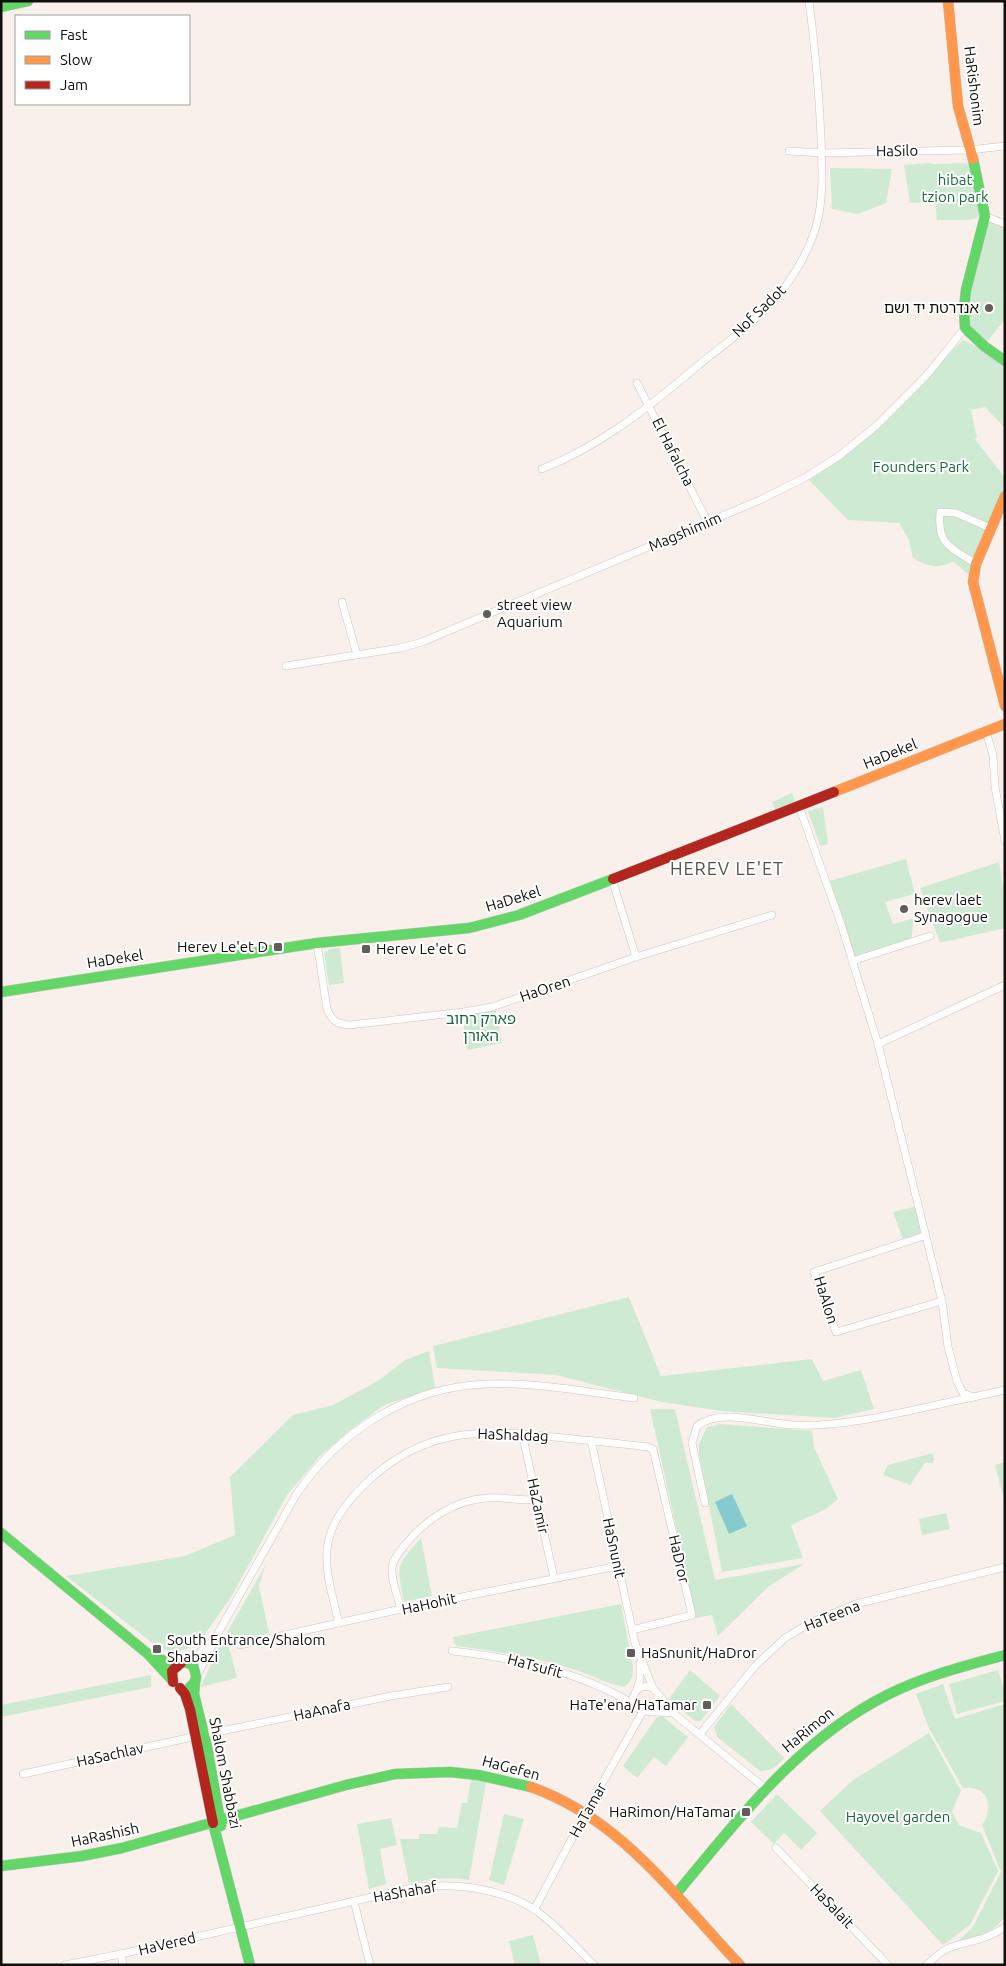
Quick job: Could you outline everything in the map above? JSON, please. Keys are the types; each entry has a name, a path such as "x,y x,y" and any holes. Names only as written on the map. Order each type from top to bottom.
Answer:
{"street":[{"path":"1,7 28,1"},
{"name":"Nof Sadot","path":"542,469 569,458 592,445 650,406 758,316 786,285 809,246 816,226 820,203 821,153 819,78 809,1"},
{"name":"HaRishonim","path":"948,1 958,106 974,163 985,216 966,290 964,308 965,328"},
{"name":"HaSilo","path":"789,151 821,153 969,150 1005,146"},
{"path":"985,216 1005,224"},
{"path":"965,328 984,346 1005,361"},
{"name":"Magshimim","path":"286,666 400,648 453,630 760,500 806,477 839,456 876,426 926,376 965,328"},
{"name":"El Hafalcha","path":"637,382 708,522"},
{"path":"1005,496 976,564 973,582 1005,706"},
{"path":"976,564 944,543 938,528 940,512 956,513 990,528"},
{"path":"342,602 357,655"},
{"name":"HaDekel","path":"1,992 317,943 469,928 485,924 542,907 1005,724"},
{"path":"986,732 993,755 995,787 1005,842"},
{"path":"799,806 841,924 878,1044 909,1165 924,1236 942,1301 948,1347 957,1381 963,1393 973,1397"},
{"path":"612,879 636,957"},
{"name":"HaOren","path":"317,943 327,1009 331,1019 339,1025 350,1026 463,1012 492,1006 636,957 772,916"},
{"path":"852,961 930,936"},
{"path":"878,1044 1005,985"},
{"name":"HaAlon","path":"924,1236 814,1272 836,1332 942,1301"},
{"path":"217,1635 185,1663 172,1671 177,1684 188,1688 196,1680 217,1635 296,1495 310,1475 325,1457 343,1441 382,1414 408,1402 435,1393 462,1386 486,1384 534,1386 634,1398"},
{"path":"705,1504 692,1443 697,1426 711,1418 728,1416 772,1424 814,1426 858,1420 1005,1390"},
{"name":"HaShaldag","path":"338,1623 326,1569 327,1541 338,1515 358,1491 382,1469 398,1458 431,1442 447,1437 481,1432 522,1433 648,1447"},
{"name":"HaZamir","path":"522,1433 554,1578"},
{"name":"HaSnunit","path":"591,1440 641,1671 639,1686 636,1691"},
{"name":"HaDror","path":"632,1630 692,1615 655,1453 653,1449 648,1447"},
{"path":"401,1609 392,1574 394,1561 414,1534 428,1522 441,1513 470,1500 499,1497 537,1500"},
{"path":"1,1533 148,1654 161,1660 185,1663 195,1668 196,1680"},
{"name":"HaHohit","path":"240,1645 401,1609 618,1566"},
{"name":"HaTeena","path":"700,1734 755,1666 785,1638 810,1622 856,1604 1005,1567"},
{"name":"HaTsufit","path":"452,1651 536,1665 616,1694 635,1705"},
{"name":"Shalom Shabbazi","path":"148,1654 177,1684 188,1700 201,1735"},
{"name":"HaRimon","path":"676,1894 766,1789 821,1737 872,1702 899,1688 959,1667 1005,1655"},
{"name":"HaSnunit","path":"638,1656 653,1688"},
{"name":"Shalom Shabbazi","path":"196,1680 194,1694 225,1869 250,1965"},
{"path":"673,1713 647,1711 635,1705 633,1698 636,1691 645,1686 653,1688 673,1713 766,1789"},
{"name":"HaAnafa","path":"201,1735 391,1696 448,1687"},
{"name":"HaTsufit","path":"616,1694 636,1691"},
{"path":"647,1711 658,1703 658,1694"},
{"name":"HaTamar","path":"534,1910 585,1814 647,1711"},
{"name":"HaSachlav","path":"23,1774 201,1735"},
{"name":"HaGefen","path":"217,1821 376,1778 431,1771 473,1774 508,1781 546,1794 585,1814 619,1838 676,1894 740,1965"},
{"name":"HaRashish","path":"1,1866 104,1852 217,1821"},
{"name":"HaSalait","path":"776,1848 888,1965"},
{"name":"HaShahaf","path":"240,1928 416,1887 452,1885 495,1893 518,1901 534,1910 594,1965"},
{"path":"354,1901 370,1965"},
{"path":"927,1965 948,1948 989,1937 1005,1927"},
{"name":"HaVered","path":"65,1965 240,1928"},
{"path":"121,1954 123,1965"},
{"path":"582,1954 585,1965"}],"green space":[{"name":"hibat tzion park","path":"974,163 985,216 968,220 937,220 935,202 910,203 904,165"},
{"path":"830,168 892,169 886,203 858,214 832,209"},
{"path":"989,218 1005,224 1005,293 994,292 1003,293 1005,319 984,346 965,328 966,290"},
{"name":"Founders Park","path":"963,340 1005,361 1005,428 985,407 971,410 977,438 975,439 1005,478 1005,494 973,579 953,561 948,564 933,566 913,558 909,540 899,523 848,520 806,477 849,453"},
{"path":"792,793 797,806 777,814 772,802"},
{"path":"823,807 828,844 820,846 808,811"},
{"path":"906,859 915,894 885,902 893,924 914,918 911,942 852,961 826,882"},
{"path":"999,862 1005,899 1005,928 940,943 920,888"},
{"path":"340,948 344,983 329,985 324,954 329,949"},
{"name":"פארק רחוב האורן","path":"495,1006 502,1043 467,1050 462,1012"},
{"path":"917,1206 924,1236 904,1242 893,1212"},
{"path":"629,1297 661,1376 812,1359 823,1381 861,1370 874,1409 834,1418 721,1411 662,1402 556,1375 437,1368 433,1346"},
{"path":"429,1351 435,1388 384,1405 320,1456 287,1495 231,1597 200,1641 187,1649 173,1652 159,1648 66,1576 185,1556 235,1535 230,1477 293,1415 333,1405 378,1381 405,1360"},
{"path":"650,1409 675,1409 715,1580 804,1564 768,1587 718,1636 712,1615 696,1618"},
{"path":"721,1424 812,1431 814,1447 838,1499 826,1509 791,1525 803,1558 722,1572 699,1455 699,1444 707,1427"},
{"path":"933,1453 934,1463 925,1463 910,1485 883,1475 888,1465"},
{"path":"1005,1462 1005,1497 1003,1497 995,1465"},
{"path":"946,1513 950,1529 922,1535 919,1519"},
{"path":"421,1538 432,1596 404,1602 399,1573 400,1567 406,1555"},
{"path":"266,1564 259,1586 269,1633 229,1647 237,1678 201,1687 215,1654"},
{"path":"621,1604 633,1667 632,1678 624,1687 544,1661 456,1646 453,1637"},
{"path":"690,1670 720,1696 701,1721 695,1721 669,1699"},
{"path":"998,1670 1005,1693 1005,1701 957,1714 949,1684"},
{"path":"151,1675 151,1687 1,1717 1,1705"},
{"path":"943,1684 955,1719 1005,1704 1005,1916 990,1931 957,1942 973,1927 1001,1872 982,1825 988,1811 985,1795 975,1789 963,1788 929,1728 916,1694"},
{"path":"731,1704 784,1758 774,1768 760,1771 717,1737 714,1727"},
{"path":"662,1716 688,1737 666,1766 654,1757 637,1778 623,1766 656,1718"},
{"name":"Hayovel garden","path":"929,1733 961,1791 952,1811 959,1825 981,1833 998,1871 970,1925 943,1945 820,1811 853,1780"},
{"path":"471,1779 486,1782 469,1880 439,1879 409,1883 400,1839 419,1839 419,1834 437,1834 439,1827 457,1828 462,1803 467,1803"},
{"path":"777,1794 817,1833 801,1850 784,1833 774,1844 751,1822"},
{"path":"504,1814 524,1819 504,1885 489,1880"},
{"path":"391,1818 397,1845 380,1849 386,1884 369,1889 357,1824"},
{"path":"533,1935 541,1965 515,1965 509,1941"}],"water":[{"path":"732,1494 747,1526 729,1534 715,1502"}],"traffic: fast":[{"path":"1,7 28,1"},
{"path":"973,159 985,216 966,290 964,308 965,328 984,346 1005,361"},
{"path":"1,992 317,943 469,928 519,915 613,879"},
{"path":"1,1533 148,1654 173,1681"},
{"path":"676,1894 771,1784 797,1758 855,1713 915,1682 1005,1655"},
{"path":"152,1657 169,1662 185,1662 193,1665 196,1679 190,1687"},
{"path":"195,1683 194,1694 207,1747 221,1826"},
{"path":"1,1866 82,1856 122,1848 346,1785 395,1774 450,1772 478,1775 531,1787"},
{"path":"213,1823 250,1965"}],"traffic: slow":[{"path":"948,1 958,106 973,159"},
{"path":"1005,496 976,564 973,582 1005,706"},
{"path":"834,792 1005,724"},
{"path":"531,1787 563,1801 593,1819 620,1840 646,1863 740,1965"}],"traffic: jam":[{"path":"613,879 834,792"},
{"path":"173,1682 172,1671 181,1663"},
{"path":"180,1688 185,1694 190,1709 213,1823"}],"place":[{"name":"אנדרטת יד ושם","path":"989,308"},
{"name":"street view Aquarium","path":"487,614"},
{"name":"herev laet Synagogue","path":"904,909"},
{"name":"Herev Le'et D","path":"278,947"},
{"name":"Herev Le'et G","path":"366,949"},
{"name":"South Entrance/Shalom Shabazi","path":"157,1649"},
{"name":"HaSnunit/HaDror","path":"631,1653"},
{"name":"HaTe'ena/HaTamar","path":"707,1705"},
{"name":"HaRimon/HaTamar","path":"746,1812"}],"district":[{"name":"HEREV LE'ET","path":"727,869"}]}
